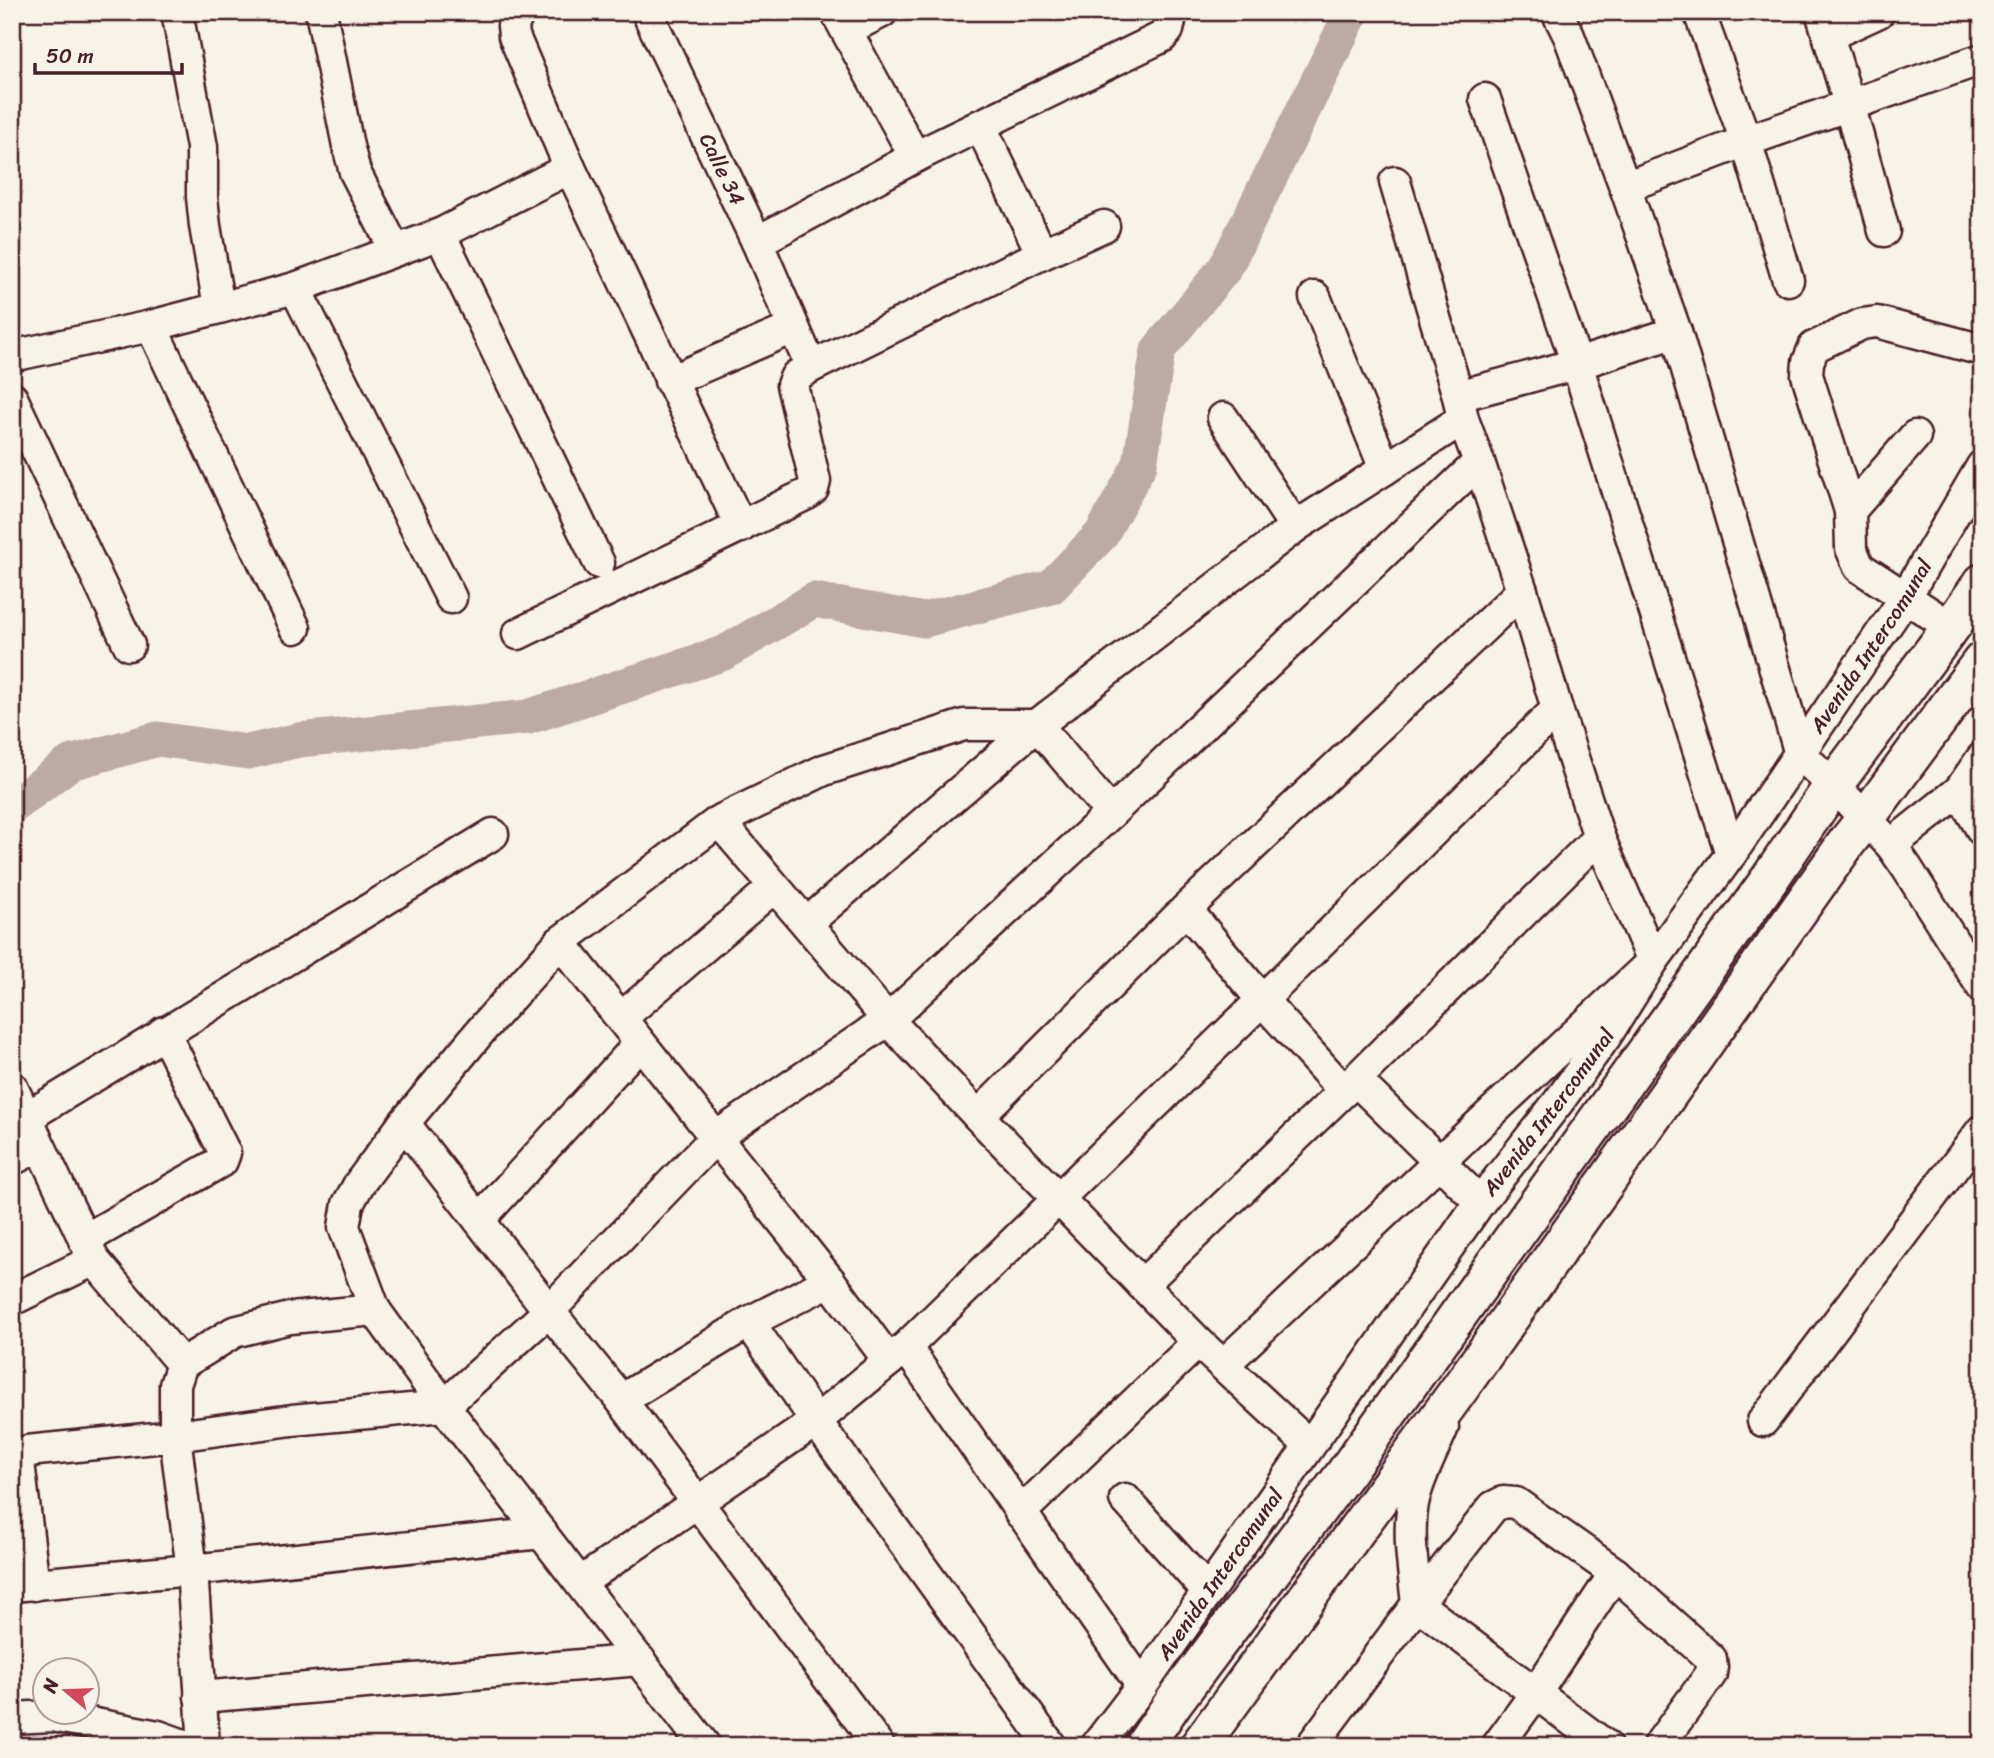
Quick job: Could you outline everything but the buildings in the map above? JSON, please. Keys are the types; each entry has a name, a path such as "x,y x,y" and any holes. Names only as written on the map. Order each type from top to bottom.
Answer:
{"main road":[{"name":"Avenida Intercomunal","path":"1144,1746 1173,1703 1354,1461 1834,786 1982,583"},
{"path":"1199,1746 1460,1388 1839,853 1982,661"}],"street":[{"path":"177,12 202,147 204,216 219,307"},
{"path":"321,12 355,172 395,250"},
{"path":"519,12 513,26 514,36 570,168 741,527"},
{"name":"Calle 34","path":"647,12 757,242 811,367"},
{"path":"882,12 841,21 915,157"},
{"path":"757,242 915,157 1162,37 1168,30 1170,21 1166,12"},
{"path":"1557,12 1569,36 1676,332 1800,754 1891,845 1982,987"},
{"path":"1699,12 1746,141 1788,280"},
{"path":"1880,12 1825,24 1884,231"},
{"path":"1625,187 1849,104 1982,59"},
{"path":"1485,99 1577,364 1731,854"},
{"path":"980,125 1042,254"},
{"path":"12,356 151,326 295,288 440,234 570,168"},
{"path":"1224,1364 1653,961 1599,837 1461,407 1395,182"},
{"path":"518,634 741,527 813,489 815,481 792,385 796,376 1104,226"},
{"path":"440,234 599,563"},
{"path":"295,288 451,598"},
{"path":"1315,296 1385,469"},
{"path":"1951,627 1859,567 1851,548 1850,511 1807,375 1808,362 1814,348 1862,324 1877,322 1975,348"},
{"path":"151,326 295,628"},
{"path":"670,381 793,328"},
{"path":"807,923 1037,725 1295,527 1385,469 1461,407 1577,364 1676,332"},
{"path":"12,398 129,645"},
{"path":"1223,418 1295,527"},
{"path":"1850,511 1915,436"},
{"path":"542,1533 23,1586 19,1462 27,1451 175,1436 292,1420 444,1406 549,1311 716,1137 887,1020 1111,813 1479,462"},
{"name":"Avenida Intercomunal","path":"1096,1746 1142,1686 1480,1202 1606,1036 1653,961 1731,854 1905,598 1982,466"},
{"path":"978,1116 1186,909 1522,591"},
{"path":"581,1582 816,1421 897,1354 1557,709"},
{"path":"705,1746 444,1406 376,1310 344,1227 348,1205 359,1184 404,1123 560,942 719,821 824,770 964,725 1037,725 1111,813"},
{"path":"1891,845 1959,792 1982,758"},
{"path":"1959,792 1982,830"},
{"path":"719,821 887,1020 1198,1342 1310,1445"},
{"path":"27,1117 493,834"},
{"path":"1142,1285 1350,1086 1599,837"},
{"path":"621,1018 774,887"},
{"path":"1186,909 1262,1000 1350,1086 1480,1202"},
{"path":"560,942 830,1281 897,1354 1020,1513 1142,1686"},
{"path":"12,1300 222,1161 225,1153 164,1032"},
{"path":"479,1220 640,1042"},
{"path":"12,1087 89,1250 182,1364"},
{"path":"404,1123 621,1400 879,1746"},
{"path":"1763,1421 1982,1130"},
{"path":"12,1160 39,1146"},
{"path":"621,1400 749,1322 830,1281"},
{"path":"204,1746 192,1570 175,1436 175,1385 182,1364 234,1332 290,1318 376,1310"},
{"path":"749,1322 816,1421 1051,1746"},
{"path":"1020,1513 1198,1342"},
{"path":"1460,1388 1412,1509 1411,1538 1417,1605 1606,1746"},
{"path":"1125,1499 1208,1592"},
{"path":"1311,1746 1493,1507 1503,1502 1516,1503 1615,1573 1711,1659 1711,1674 1658,1746"},
{"path":"1497,1746 1615,1573"},
{"path":"200,1696 640,1660"},
{"path":"12,1718 53,1716 158,1736 186,1746"}],"waterway":[{"path":"12,807 70,763 158,739 248,752 299,740 528,717 724,653 814,600 924,620 1051,587 1101,535 1140,464 1158,350 1225,268 1352,12"}]}
